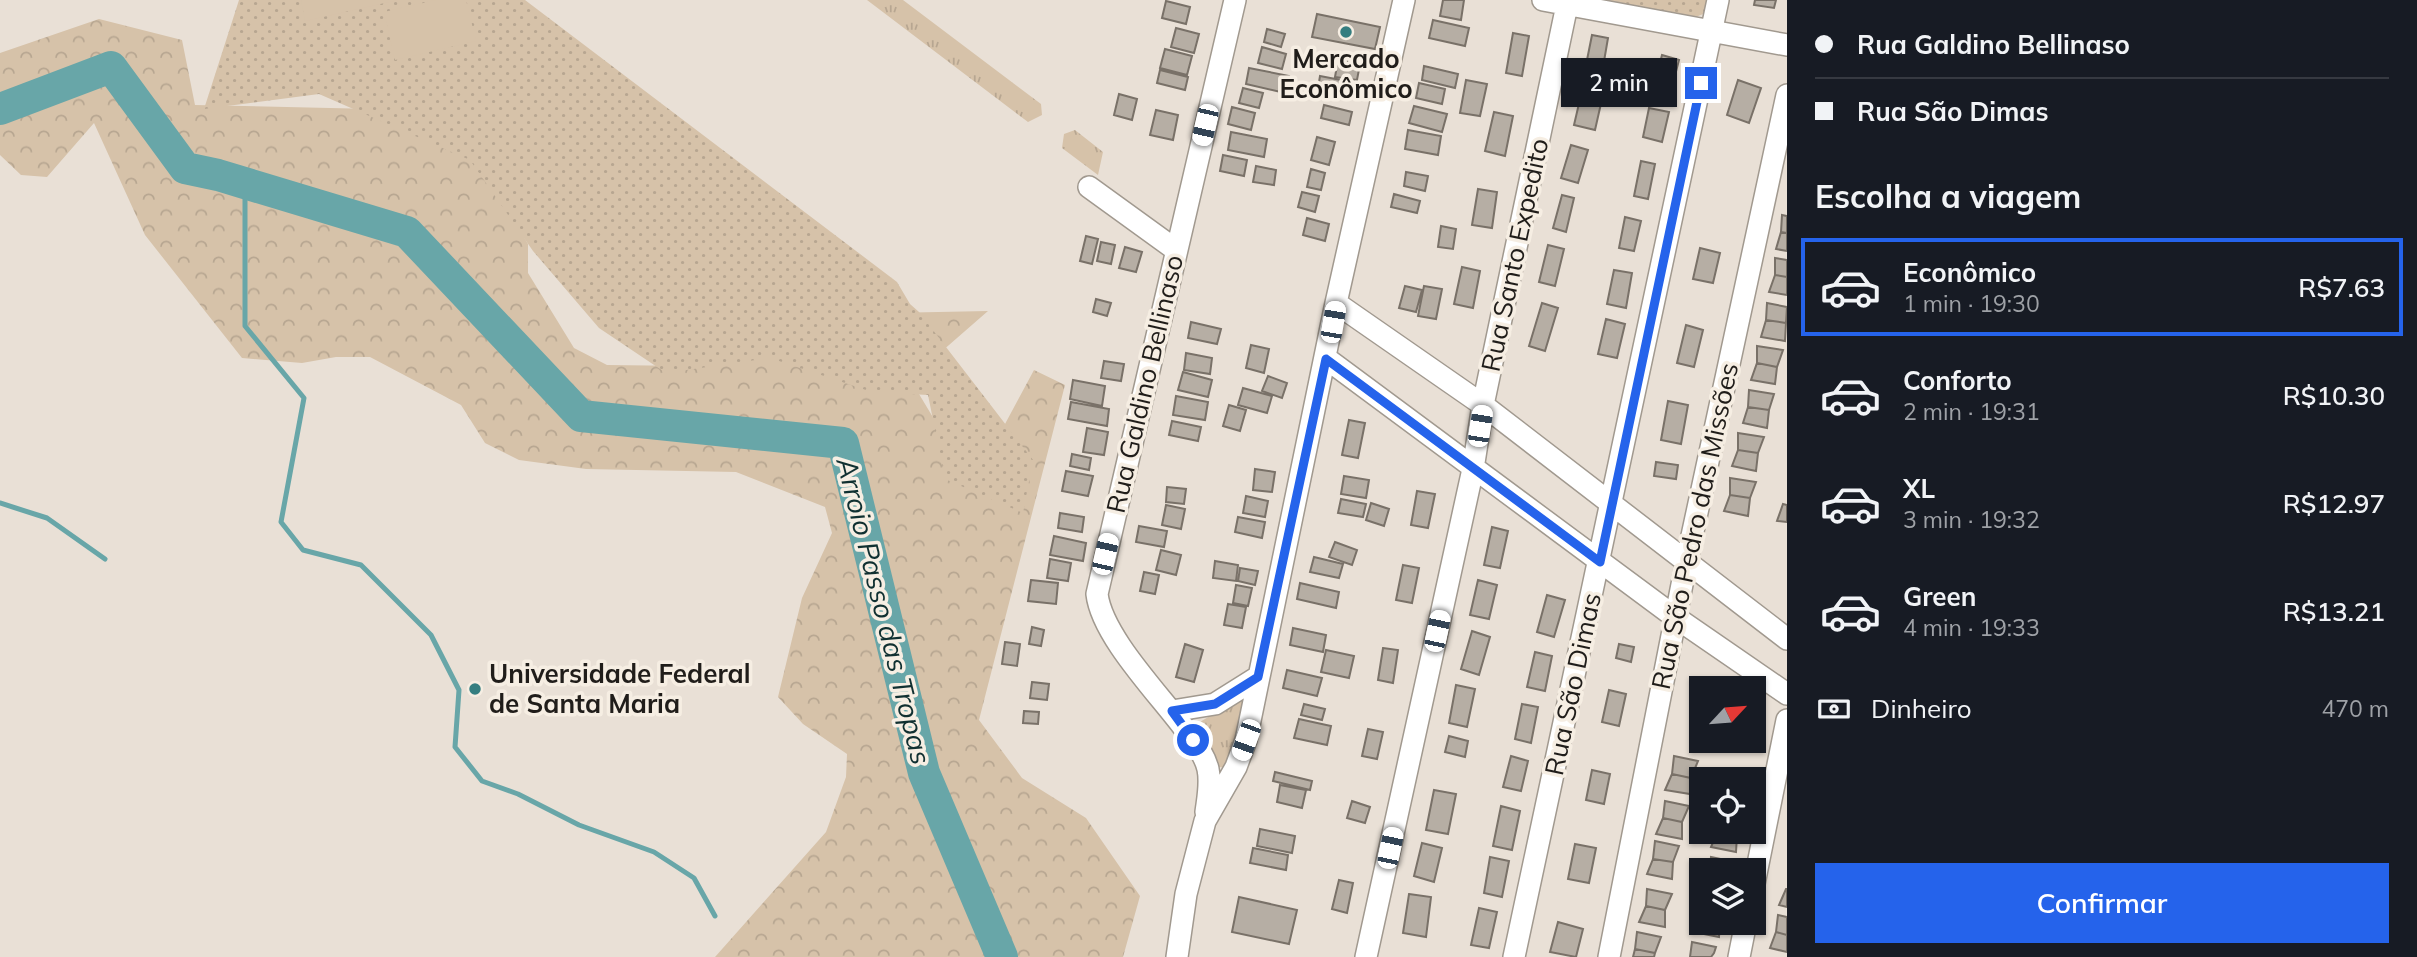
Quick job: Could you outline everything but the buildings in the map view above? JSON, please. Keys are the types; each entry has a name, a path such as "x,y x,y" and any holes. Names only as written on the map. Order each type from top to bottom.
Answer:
{"street":[{"name":"Rua Galdino Bellinaso","path":"1209,773 1193,740 1111,631 1099,610 1097,594 1235,0"},
{"path":"1205,821 1232,775 1246,740 1336,303 1404,0"},
{"path":"1543,0 1787,45"},
{"name":"Rua São Dimas","path":"1514,957 1718,0"},
{"name":"Rua Santo Expedito","path":"1366,957 1473,469 1483,405 1567,5"},
{"name":"Rua São Pedro das Missões","path":"1609,957 1675,617 1787,95"},
{"path":"1089,187 1176,250"},
{"path":"1336,303 1483,405 1687,559 1787,639"},
{"path":"1326,359 1675,617 1787,694"},
{"path":"1172,711 1215,704 1258,677"},
{"path":"1759,858 1787,720"},
{"path":"1184,956 1186,894 1205,821 1209,773 1232,775"},
{"path":"1738,957 1743,935"}],"green space":[{"path":"239,0 525,0 897,282 910,304 919,312 1033,460 1023,513 945,479 928,395 872,392 770,358 666,373 599,328 533,251 470,160 319,94 204,109"},
{"path":"301,0 398,0 305,21"},
{"path":"436,0 466,0 476,41 395,60 384,12"},
{"path":"867,0 903,0 1041,104 1042,115 1028,122"},
{"path":"1596,0 1711,0 1708,12 1686,21"},
{"path":"99,19 182,40 195,105 374,109 467,139 528,244 528,273 574,348 607,365 692,366 888,313 988,311 910,379 934,419 1005,424 1034,370 1065,385 979,720 1022,778 1086,818 1140,896 1123,957 715,957 826,832 846,777 847,754 803,724 778,697 802,598 832,533 825,507 736,472 586,469 519,460 485,443 461,405 370,357 336,357 302,363 242,358 145,235 94,123 47,177 21,175 0,155 0,53"},
{"path":"1075,130 1103,152 1098,175 1062,148 1064,134"},
{"path":"1248,693 1238,743 1226,768 1212,766 1194,731 1195,725"}],"waterway":[{"name":"Arroio Passo das Tropas","path":"0,109 111,67 185,168 218,175 407,232 581,416 843,443 924,773 1002,957"},
{"path":"245,183 245,326 304,398 281,522 303,550 361,565 431,635 459,690 455,747 482,781 518,794 579,825 654,852 694,878 715,916"},
{"path":"0,503 47,518 105,559"}],"place":[{"name":"Mercado Econômico","path":"1346,32"},
{"name":"Universidade Federal de Santa Maria","path":"475,689"}],"route":[{"path":"1193,740 1172,711 1215,704 1258,677 1326,359 1600,562 1701,83"}]}
